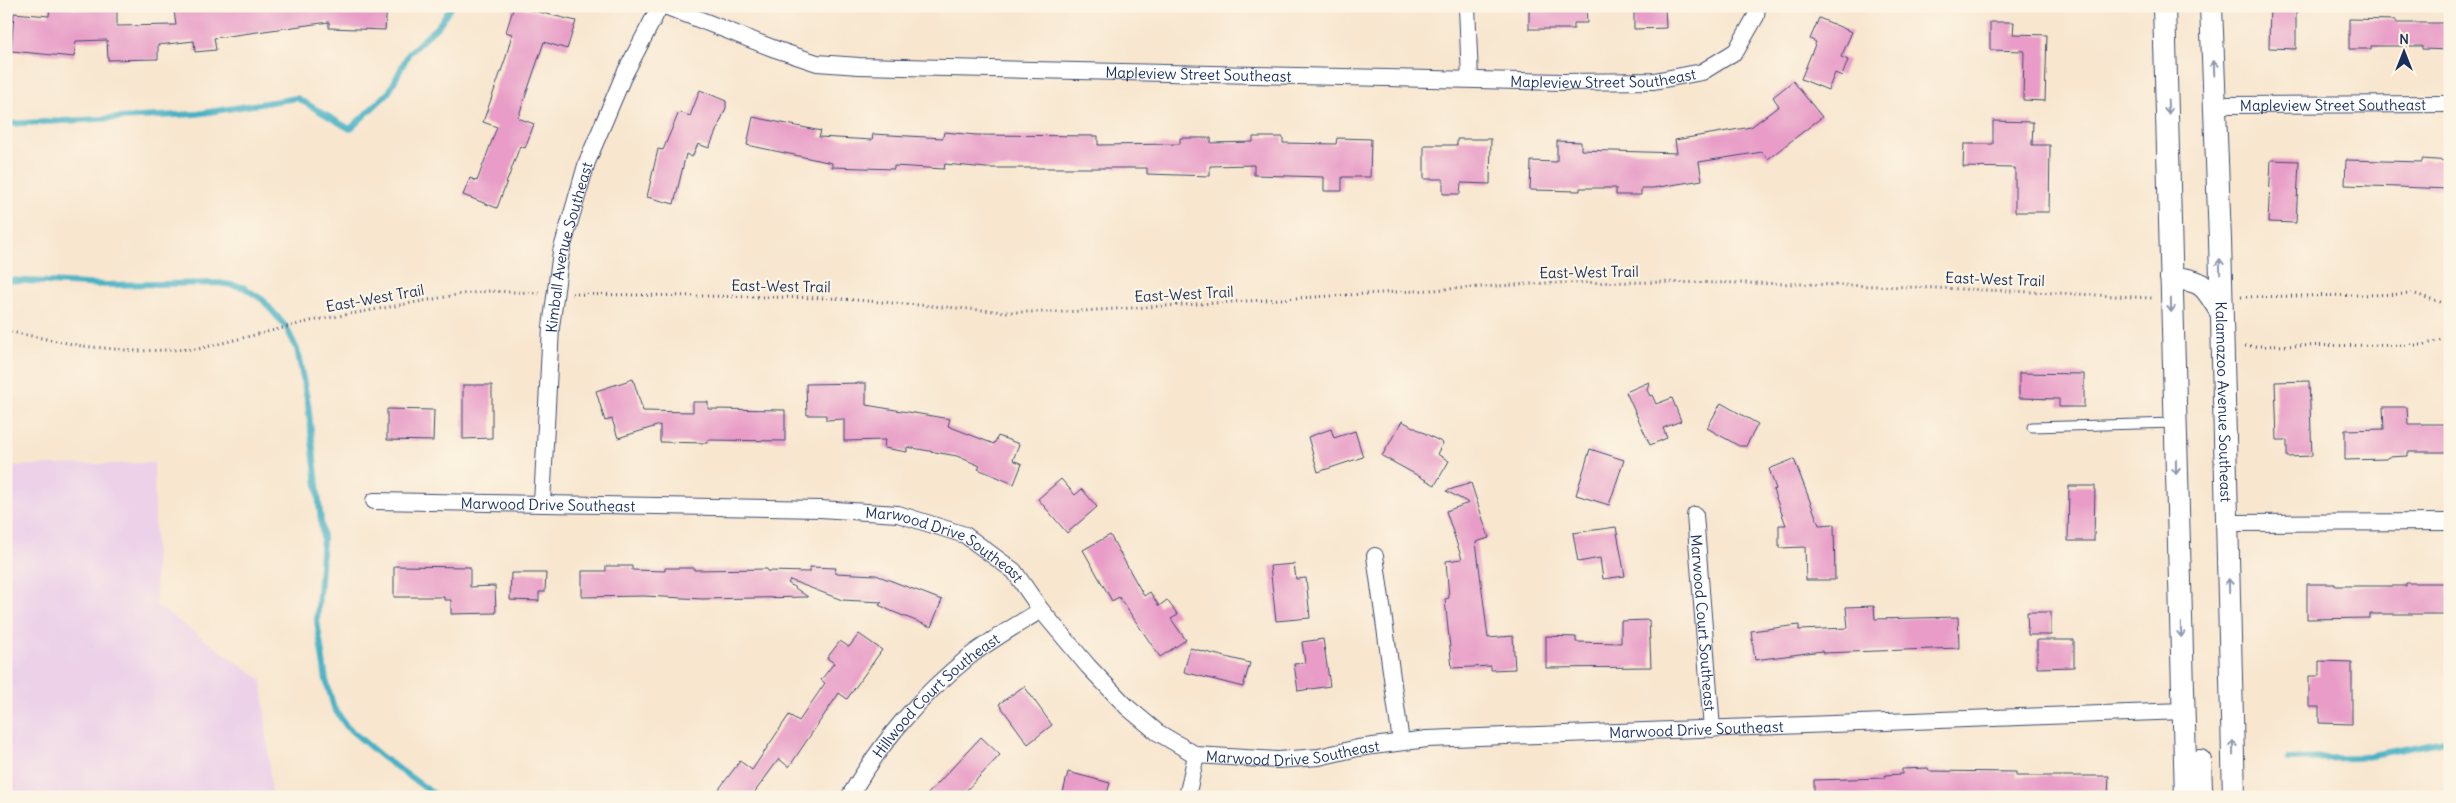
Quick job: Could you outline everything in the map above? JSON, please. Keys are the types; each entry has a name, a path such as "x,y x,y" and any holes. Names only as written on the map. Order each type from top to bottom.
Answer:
{"main road":[{"path":"2164,6 2162,283 2174,423 2186,797"},
{"name":"Kalamazoo Avenue Southeast","path":"2211,6 2215,105 2228,302 2227,523 2234,797"},
{"path":"2162,283 2196,281 2228,302"},
{"path":"2184,711 2196,721 2200,743 2201,790 2204,797"}],"street":[{"name":"Kimball Avenue Southeast","path":"542,504 551,327 561,252 587,162 623,77 660,6"},
{"name":"Mapleview Street Southeast","path":"665,6 774,49 817,63 859,66 1563,82 1654,81 1702,72 1736,51 1756,16 1758,6"},
{"path":"1468,6 1470,79"},
{"name":"Mapleview Street Southeast","path":"2215,105 2450,104"},
{"name":"Marwood Drive Southeast","path":"374,501 820,509 898,514 965,535 1014,571 1041,610 1088,666 1128,707 1158,732 1196,755 1278,760 1319,757 1358,748 1427,739 2184,711"},
{"name":"Marwood Court Southeast","path":"1695,515 1712,729"},
{"path":"2227,523 2450,522"},
{"path":"1375,556 1401,742"},
{"name":"Hillwood Court Southeast","path":"849,797 872,758 901,721 933,688 972,655 1041,610"},
{"path":"1187,797 1196,755"}],"lane":[{"path":"2032,427 2174,423"}],"path":[{"name":"East-West Trail","path":"6,331 82,346 136,351 198,349 311,321 462,294 490,291 830,298 1007,312 1065,312 1547,283 1718,282 2049,292 2154,298 2162,283"},
{"path":"2228,302 2241,287"},
{"path":"2228,302 2415,294 2450,304"},
{"path":"2228,302 2242,307"},
{"path":"2244,337 2244,346 2423,345 2450,337"}],"shaded area":[{"path":"154,463 156,605 262,680 272,797 6,797 6,466"}],"building":[{"path":"50,6 73,6 73,9 117,9 117,26 176,25 174,11 220,6 387,6 385,30 329,28 329,22 214,38 216,50 195,52 194,41 158,45 158,59 108,60 107,40 76,41 74,57 11,51 14,13 49,16"},
{"path":"514,6 576,21 567,49 544,42 518,118 534,124 525,148 520,146 497,208 463,195 470,178 477,181 497,127 483,122 506,57 512,34 506,32"},
{"path":"1529,6 1586,6 1587,23 1574,23 1574,29 1529,29"},
{"path":"1634,6 1665,6 1666,28 1634,29"},
{"path":"2270,6 2296,6 2296,49 2269,48"},
{"path":"1819,18 1852,32 1841,57 1848,60 1842,76 1835,73 1828,90 1801,79 1816,42 1810,39"},
{"path":"2349,19 2396,20 2396,23 2450,23 2450,50 2422,49 2422,46 2371,46 2371,49 2349,49"},
{"path":"1990,22 2014,22 2013,34 2047,35 2045,101 2023,100 2024,51 1990,50"},
{"path":"1793,81 1822,117 1768,159 1762,152 1699,162 1702,180 1653,188 1641,188 1641,195 1616,195 1616,188 1580,188 1580,191 1530,190 1531,161 1557,162 1557,141 1581,142 1581,150 1677,153 1675,140 1751,127 1779,106 1773,97"},
{"path":"700,90 726,101 726,108 709,148 698,144 692,157 686,154 674,204 647,197 658,149 663,150 679,112 690,116"},
{"path":"753,117 821,131 819,137 872,140 873,134 943,138 944,132 976,135 1098,136 1098,145 1180,144 1180,138 1211,138 1211,143 1253,142 1253,137 1283,137 1283,143 1336,144 1337,138 1371,139 1370,177 1342,177 1342,191 1324,191 1324,177 1254,175 1254,165 1210,166 1210,176 1147,174 1147,168 986,168 945,164 944,169 894,166 894,169 832,167 832,163 747,145"},
{"path":"1993,121 2033,122 2032,145 2050,145 2049,212 2015,212 2015,168 1963,167 1964,144 1993,144"},
{"path":"1457,139 1491,139 1490,184 1461,183 1460,194 1443,194 1443,179 1424,179 1424,145 1457,145"},
{"path":"2422,159 2450,161 2450,189 2345,185 2346,160 2422,162"},
{"path":"2271,160 2299,161 2296,223 2268,222"},
{"path":"2019,373 2084,374 2084,407 2059,407 2059,399 2019,398"},
{"path":"633,379 643,411 693,412 693,402 708,402 708,409 785,410 785,441 708,440 707,443 660,442 660,425 618,438 612,419 605,421 596,391"},
{"path":"2309,381 2312,456 2287,457 2287,440 2277,440 2275,382"},
{"path":"1649,382 1647,390 1650,396 1652,395 1656,404 1672,398 1681,421 1663,428 1667,438 1650,445 1626,392"},
{"path":"866,383 866,405 950,419 948,426 994,444 998,436 1019,444 1013,460 1022,464 1014,484 978,469 980,466 957,456 907,447 907,452 884,448 885,440 844,441 844,419 826,420 826,415 807,415 806,384"},
{"path":"463,385 492,385 492,438 463,439"},
{"path":"1721,403 1758,424 1746,446 1739,446 1707,428"},
{"path":"2383,407 2407,407 2408,424 2450,424 2450,452 2408,452 2408,456 2388,457 2386,459 2345,460 2345,430 2384,429"},
{"path":"387,409 434,410 433,441 387,440"},
{"path":"1402,421 1443,443 1437,454 1449,461 1435,485 1382,456"},
{"path":"1331,429 1334,438 1355,431 1363,457 1318,472 1308,437"},
{"path":"1590,449 1624,460 1609,505 1576,495"},
{"path":"1794,459 1819,525 1834,524 1835,580 1806,580 1805,547 1779,548 1779,525 1786,525 1773,490 1776,489 1769,469"},
{"path":"1061,479 1075,495 1082,489 1097,507 1067,533 1038,499"},
{"path":"1471,483 1489,538 1476,542 1488,638 1513,636 1515,669 1491,670 1491,666 1452,668 1445,599 1449,598 1446,561 1462,559 1446,511 1469,503 1446,491"},
{"path":"2069,486 2095,486 2094,541 2068,541"},
{"path":"1616,527 1625,576 1603,579 1600,558 1578,562 1573,533"},
{"path":"1110,535 1144,596 1150,592 1159,606 1167,600 1178,615 1171,619 1186,640 1160,657 1119,597 1112,601 1083,550"},
{"path":"1294,564 1296,579 1306,578 1310,618 1276,621 1270,566"},
{"path":"394,566 470,567 470,587 495,586 496,613 451,614 451,600 444,600 444,597 394,597"},
{"path":"606,566 632,566 632,570 665,571 665,568 694,568 694,570 767,569 767,571 810,572 810,567 836,568 835,573 876,575 942,600 931,627 879,605 882,602 842,600 790,580 788,583 808,597 703,599 644,596 582,597 582,571 606,571"},
{"path":"511,573 546,573 545,592 539,592 539,601 510,600"},
{"path":"2406,583 2448,583 2448,614 2370,614 2370,618 2307,619 2307,584 2406,586"},
{"path":"1874,606 1875,619 1958,617 1959,648 1823,653 1822,651 1755,660 1751,631 1799,625 1799,630 1848,628 1846,607"},
{"path":"2027,612 2051,612 2051,635 2028,635"},
{"path":"1649,620 1651,667 1546,668 1546,636 1576,637 1576,642 1621,643 1621,621"},
{"path":"859,634 882,650 847,699 839,693 789,767 779,759 751,797 713,797 740,761 752,770 789,715 799,721 825,683 821,680 834,663 827,658 840,641 849,647"},
{"path":"1323,639 1330,686 1298,691 1294,664 1305,663 1302,642"},
{"path":"2037,640 2074,640 2074,667 2037,668"},
{"path":"1190,648 1250,663 1243,687 1184,672"},
{"path":"2319,661 2352,662 2352,724 2319,723 2319,707 2309,707 2309,676 2319,676"},
{"path":"1024,686 1052,725 1028,744 999,704"},
{"path":"981,737 1000,755 960,797 925,797"},
{"path":"1928,768 1929,771 2016,772 2016,776 2109,776 2108,797 1814,797 1814,780 1885,778 1885,775 1902,774 1902,769"},
{"path":"1068,772 1110,783 1106,797 1062,797"}],"waterway":[{"path":"6,124 196,114 297,98 350,129 389,92 409,53 438,26 452,6"},
{"path":"6,280 106,285 219,283 243,287 263,300 286,327 297,349 308,403 323,539 317,621 326,680 334,708 347,727 381,756 438,797"},
{"path":"2288,759 2357,758 2450,740"}]}
